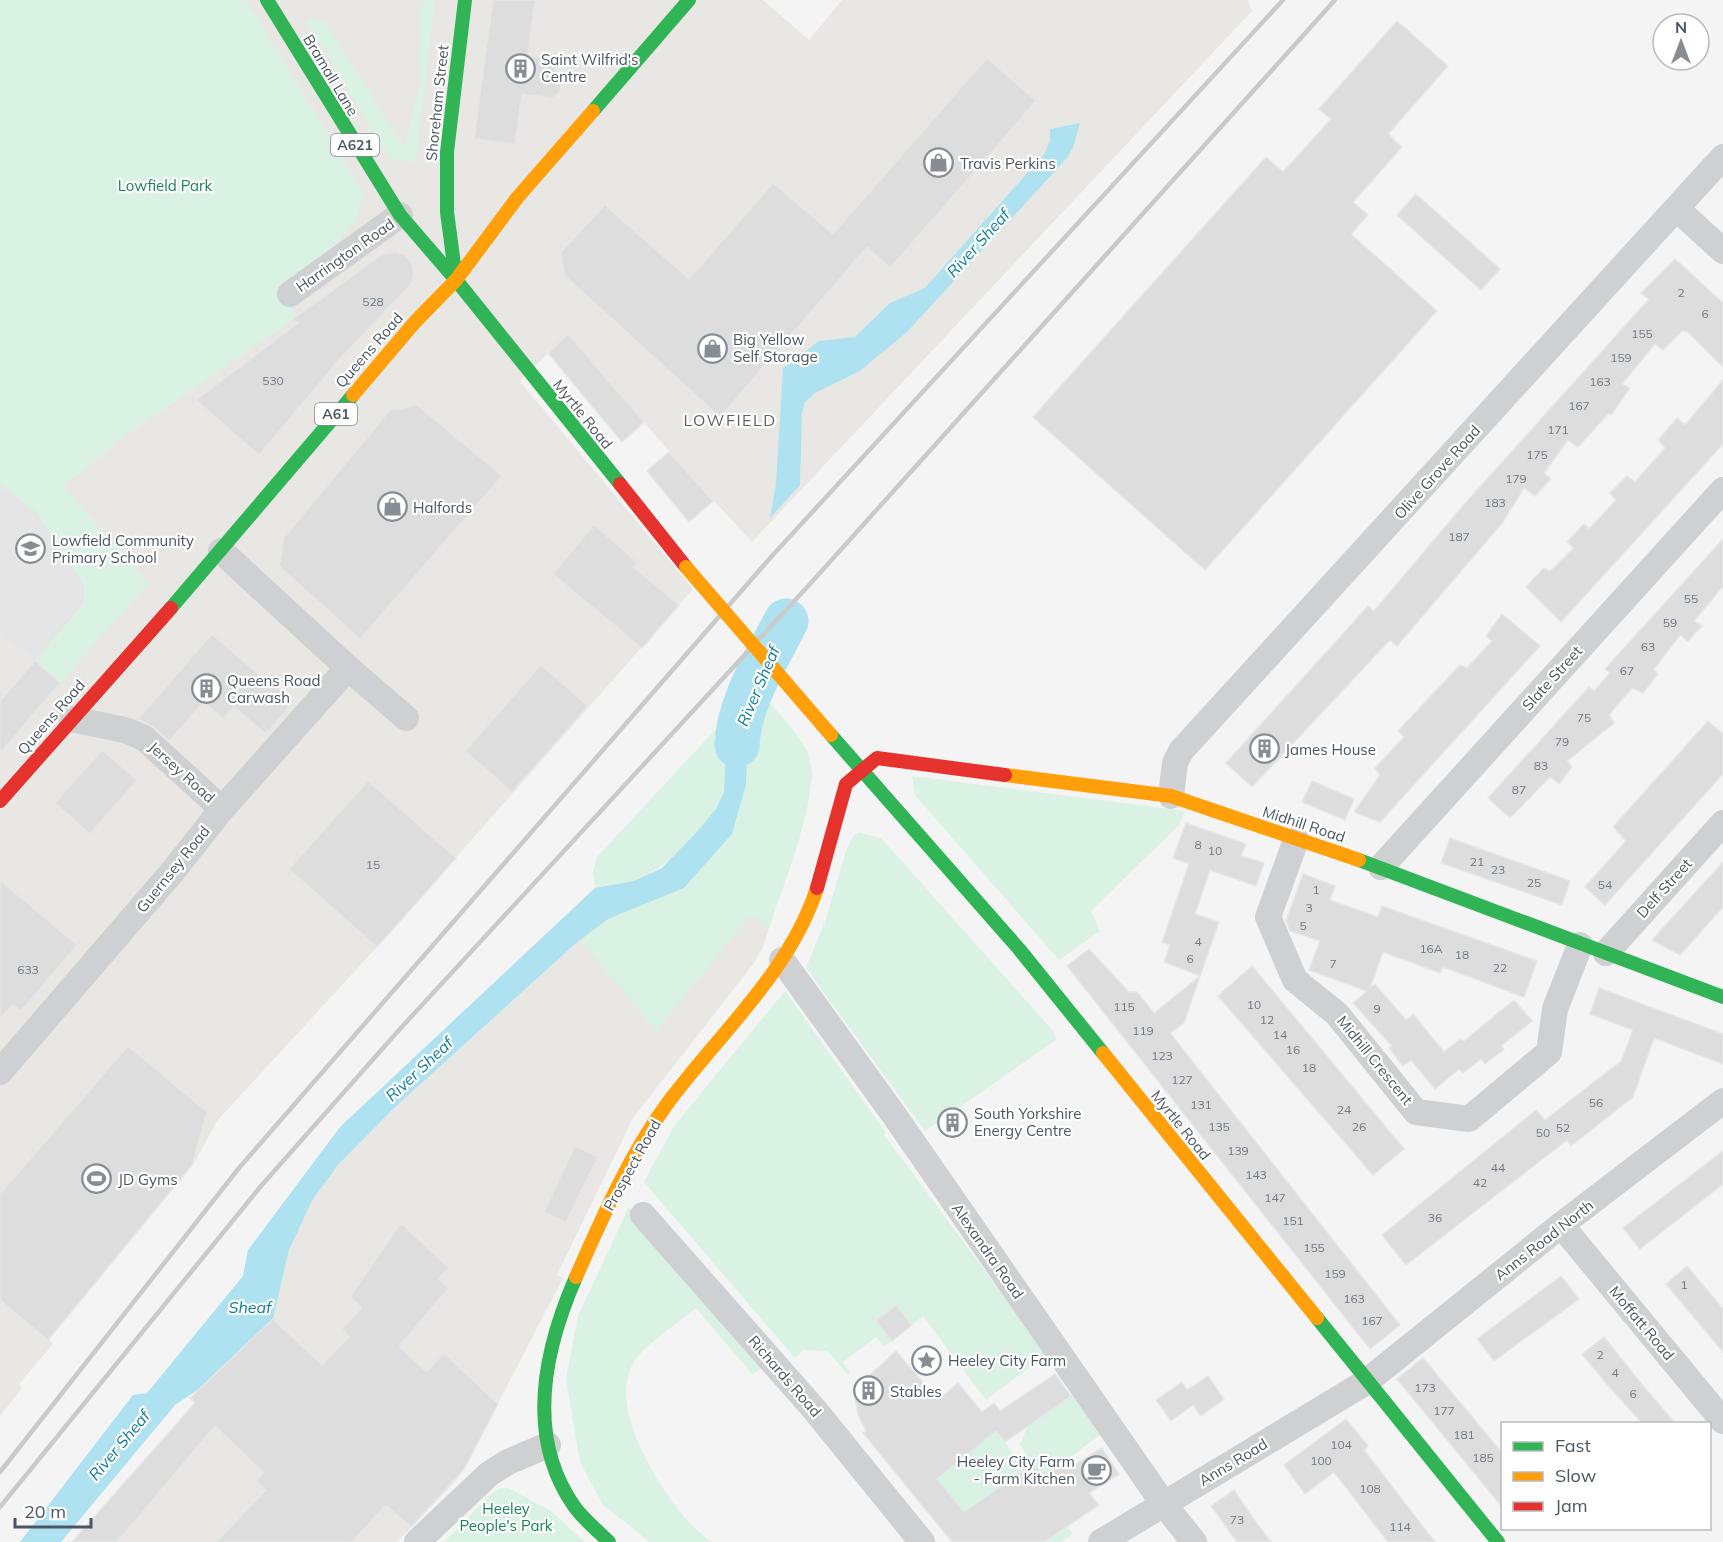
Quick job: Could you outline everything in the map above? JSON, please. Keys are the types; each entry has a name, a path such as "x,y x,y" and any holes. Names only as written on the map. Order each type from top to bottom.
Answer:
{"main road":[{"name":"Bramall Lane","path":"267,0 400,215 456,280"},
{"name":"Shoreham Street","path":"456,280 447,212 447,152 465,0"},
{"name":"Queens Road","path":"0,801 220,551 415,322 456,280 517,198 689,0"},
{"name":"Myrtle Road","path":"456,280 686,567 1019,949 1366,1382 1498,1542"},
{"name":"Midhill Road","path":"862,771 877,758 1171,796 1381,867 1580,945 1723,997"},
{"name":"Prospect Road","path":"609,1542 572,1504 557,1474 548,1445 542,1411 545,1366 578,1268 618,1187 666,1104 782,960 804,923 814,897 847,782 862,771"}],"street":[{"name":"Olive Grove Road","path":"1171,796 1175,763 1181,751 1723,157"},
{"path":"1677,209 1723,251"},
{"name":"Harrington Road","path":"290,294 400,215"},
{"name":"Slate Street","path":"1381,867 1723,490"},
{"path":"220,551 406,718"},
{"name":"Guernsey Road","path":"0,1072 136,915 222,808 348,668"},
{"name":"Jersey Road","path":"71,719 133,733 154,746 222,808"},
{"name":"Delf Street","path":"1606,953 1723,823"},
{"name":"Midhill Crescent","path":"1296,840 1268,917 1294,980 1337,1014 1416,1112 1469,1119 1549,1052 1556,1009 1580,945"},
{"name":"Alexandra Road","path":"782,960 894,1115 1163,1503 1194,1542"},
{"name":"Anns Road North","path":"1366,1382 1561,1225 1723,1101"},
{"name":"Richards Road","path":"643,1215 814,1409 922,1542"},
{"name":"Moffatt Road","path":"1561,1225 1723,1420"},
{"name":"Anns Road","path":"1101,1542 1366,1382"},
{"path":"417,1542 489,1474 508,1462 548,1445"}],"shaded area":[{"path":"246,0 763,0 809,40 842,0 1248,0 1252,11 752,542 681,465 568,334 520,381 693,589 377,947 217,1121 193,1165 49,1340 53,1344 19,1384 22,1388 0,1416 0,753 19,731 0,714 0,633 35,661 147,584 63,486 123,437 293,319 290,292 364,193"},
{"name":"Lowfield Community Primary School","path":"0,484 38,513 84,585 84,604 35,661 0,633"},
{"path":"807,750 812,775 806,814 763,947 754,963 633,1118 557,1275 563,1278 464,1469 453,1484 397,1542 72,1542 195,1403 199,1389 273,1319 289,1250 312,1201 338,1165 392,1110 575,944 608,919 684,888"}],"green space":[{"name":"Lowfield Park","path":"0,0 246,0 364,193 356,221 291,294 293,319 123,437 63,486 148,584 60,683 35,661 84,604 84,585 35,511 0,484"},
{"path":"426,0 435,0 416,158 412,163 389,158 307,22 316,18 326,23 405,148 420,82 420,9"},
{"path":"763,695 802,742 811,766 806,812 791,865 768,931 757,918 749,917 656,1031 580,940 608,919 684,888 732,834 746,785 748,728"},
{"path":"728,716 725,786 709,820 674,856 648,874 626,883 595,888 593,872 597,857"},
{"path":"912,776 1185,811 1179,825 1091,911 1100,931 1059,960 915,795"},
{"path":"860,833 881,838 1055,1033 1056,1040 925,1131 806,968 826,919 846,851 854,835"},
{"path":"785,991 886,1133 884,1135 1047,1354 986,1400 923,1316 884,1347 876,1337 843,1362 850,1373 848,1375 828,1351 804,1350 795,1358 644,1182 674,1126"},
{"path":"629,1207 769,1365 752,1374 696,1308 641,1353 628,1376 626,1396 629,1417 647,1460 684,1517 711,1542 650,1542 603,1505 580,1462 566,1379 578,1316"},
{"path":"1072,1395 1100,1435 1042,1478 1020,1445 1028,1426"},
{"path":"986,1417 1073,1534 1061,1542 984,1542 986,1539 926,1465"},
{"name":"Heeley People's Park","path":"501,1488 508,1488 551,1511 585,1542 444,1542 493,1492"}],"water":[{"path":"1080,123 1073,148 1067,158 907,332 860,371 815,393 805,402 802,412 800,485 770,518 776,484 783,368 819,341 855,337 890,303 925,288 1045,153 1050,140 1050,129"},
{"name":"Sheaf","path":"747,678 763,695 748,728 746,785 732,834 684,888 608,919 575,944 392,1110 338,1165 312,1201 289,1250 273,1319 199,1389 175,1405 61,1542 20,1542 133,1395 147,1393 243,1276 248,1250 340,1127 595,888 634,881 662,868 696,833 716,809 724,792 728,716"}],"building":[{"name":"Saint Wilfrid's Centre","path":"493,0 535,0 528,56 557,60 556,72 561,82 560,92 553,98 522,94 515,144 474,139"},
{"path":"1397,21 1448,66 1388,134 1402,147 1353,202 1368,215 1351,234 1437,311 1205,570 1033,417 1266,157 1283,172 1331,119 1319,109"},
{"name":"Big Yellow Self Storage","path":"987,58 1036,101 890,268 867,247 720,417 564,275 561,252 605,205 689,279 773,183 833,234"},
{"path":"1416,194 1500,269 1481,290 1397,215"},
{"path":"396,252 406,256 412,263 414,275 411,284 339,360 259,455 196,400 298,323 293,319 383,254"},
{"path":"1675,259 1723,303 1723,367 1688,332 1682,331 1663,350 1655,344 1622,384 1630,388 1611,415 1609,413 1578,447 1568,440 1544,473 1551,479 1535,496 1524,488 1503,522 1397,646 1390,640 1252,787 1226,763 1368,606 1374,611 1461,508 1649,299 1641,293"},
{"path":"568,334 644,422 622,442 548,353"},
{"path":"1723,380 1723,444 1561,622 1526,587 1544,568 1550,571 1574,548 1567,542 1584,524 1589,529 1616,500 1610,493 1627,476 1635,482 1665,448 1658,440 1677,418 1685,425"},
{"name":"Halfords","path":"417,405 502,476 360,639 279,566 284,538 389,411"},
{"path":"669,452 713,501 689,522 647,471"},
{"path":"594,525 637,562 633,567 679,605 642,648 553,574"},
{"path":"1723,539 1723,586 1694,621 1702,626 1688,641 1680,635 1654,669 1658,674 1643,693 1632,688 1609,715 1614,723 1567,761 1572,767 1559,784 1550,777 1510,818 1488,798 1589,687 1594,691 1610,673 1605,669"},
{"path":"1502,614 1540,646 1380,822 1354,812 1380,775 1375,768 1404,737 1398,731 1460,665 1467,668 1492,641 1486,636"},
{"name":"Queens Road Carwash","path":"212,634 273,687 274,685 294,701 266,734 234,707 223,719 204,702 169,741 154,727 138,719"},
{"path":"35,661 60,683 0,753 0,701"},
{"path":"541,665 588,706 512,792 465,751"},
{"path":"1708,721 1723,734 1723,774 1605,905 1585,887 1626,841 1613,827"},
{"path":"102,750 137,780 90,834 55,803"},
{"path":"368,781 456,858 377,947 289,869"},
{"path":"1312,781 1354,799 1345,820 1302,802"},
{"path":"1186,823 1246,844 1241,856 1264,863 1256,886 1210,870 1195,914 1219,922 1200,976 1164,962 1170,945 1162,942 1189,864 1173,858"},
{"path":"1450,838 1570,881 1562,905 1441,863"},
{"path":"1723,862 1723,907 1680,955 1652,940"},
{"path":"1303,874 1335,886 1330,900 1378,917 1382,906 1537,961 1524,997 1443,967 1440,973 1383,952 1370,988 1375,984 1406,1020 1413,1014 1444,1052 1460,1039 1464,1041 1514,1000 1532,1021 1501,1046 1504,1049 1485,1064 1481,1059 1463,1073 1459,1069 1435,1089 1411,1060 1403,1066 1389,1048 1392,1046 1353,1003 1367,991 1309,970 1320,941 1290,931 1286,921"},
{"path":"0,880 77,945 21,1011 13,1004 0,1018"},
{"path":"1089,949 1129,992 1137,992 1154,1013 1200,976 1184,1023 1170,1033 1400,1325 1370,1349 1067,966"},
{"path":"1252,966 1404,1149 1373,1175 1218,996"},
{"path":"1599,988 1723,1034 1723,1064 1654,1038 1633,1097 1571,1146 1567,1140 1406,1265 1382,1235 1536,1110 1545,1120 1621,1061 1633,1030 1590,1014"},
{"name":"JD Gyms","path":"128,1046 207,1112 192,1165 48,1340 0,1300 0,1194"},
{"path":"575,1146 598,1157 566,1222 544,1212"},
{"path":"1723,1151 1723,1184 1640,1249 1623,1228"},
{"path":"401,1223 449,1268 438,1279 449,1288 399,1346 426,1372 444,1353 498,1404 464,1469 411,1527 386,1505 352,1542 216,1542 266,1490 256,1481 264,1473 215,1426 117,1542 72,1542 195,1403 190,1398 273,1319 322,1365 349,1337 342,1329 362,1308 350,1297"},
{"path":"1687,1266 1723,1309 1723,1352 1666,1284"},
{"path":"1561,1276 1579,1299 1494,1361 1477,1339"},
{"path":"896,1305 912,1325 892,1341 876,1321"},
{"path":"1604,1337 1674,1422 1641,1422 1582,1354"},
{"path":"896,1351 938,1400 958,1383 982,1412 994,1403 1000,1411 1055,1374 1071,1396 1005,1442 996,1431 937,1479 964,1512 1033,1464 1042,1478 1068,1459 1073,1466 1102,1448 1119,1474 1089,1493 1099,1505 1044,1542 952,1542 863,1433 866,1431 858,1415 855,1397 859,1385"},
{"path":"1423,1358 1501,1452 1501,1506 1397,1379"},
{"path":"1208,1376 1224,1399 1201,1416 1193,1405 1171,1421 1156,1400 1182,1382 1187,1390"},
{"path":"1346,1419 1368,1446 1364,1450 1435,1542 1388,1542 1334,1472 1305,1494 1284,1465"},
{"path":"1234,1490 1271,1542 1237,1542 1211,1506"}],"waterway":[{"name":"River Sheaf","path":"737,745 748,696 786,621"}],"railway":[{"path":"0,1472 239,1168 771,557 1283,0"},
{"path":"0,1507 261,1186 399,1030 810,584 1335,0"}],"traffic: fast":[{"path":"267,0 400,215 456,280"},
{"path":"465,0 447,152 447,212 456,280 620,484"},
{"path":"593,111 689,0"},
{"path":"171,608 353,395"},
{"path":"831,735 1019,949 1103,1053"},
{"path":"1359,860 1723,997"},
{"path":"576,1277 555,1334 548,1363 545,1422 549,1451 559,1479 574,1506 609,1542"},
{"path":"1317,1318 1498,1542"}],"traffic: slow":[{"path":"353,395 415,322 456,280 517,198 593,111"},
{"path":"686,567 831,735"},
{"path":"1005,775 1171,796 1359,860"},
{"path":"576,1277 617,1188 653,1124 687,1078 771,975 805,919 817,888"},
{"path":"1103,1053 1317,1318"}],"traffic: jam":[{"path":"620,484 686,567"},
{"path":"0,801 171,608"},
{"path":"817,888 846,784 877,758 1005,775"}],"place":[{"name":"Saint Wilfrid's Centre","path":"520,68"},
{"name":"Travis Perkins","path":"939,163"},
{"name":"Big Yellow Self Storage","path":"712,348"},
{"name":"Halfords","path":"392,507"},
{"name":"Lowfield Community Primary School","path":"31,549"},
{"name":"Queens Road Carwash","path":"206,689"},
{"name":"James House","path":"1264,749"},
{"name":"South Yorkshire Energy Centre","path":"953,1122"},
{"name":"JD Gyms","path":"97,1179"},
{"name":"Heeley City Farm","path":"927,1360"},
{"name":"Stables","path":"869,1391"},
{"name":"Heeley City Farm - Farm Kitchen","path":"1096,1470"}],"district":[{"name":"LOWFIELD","path":"730,420"}]}
